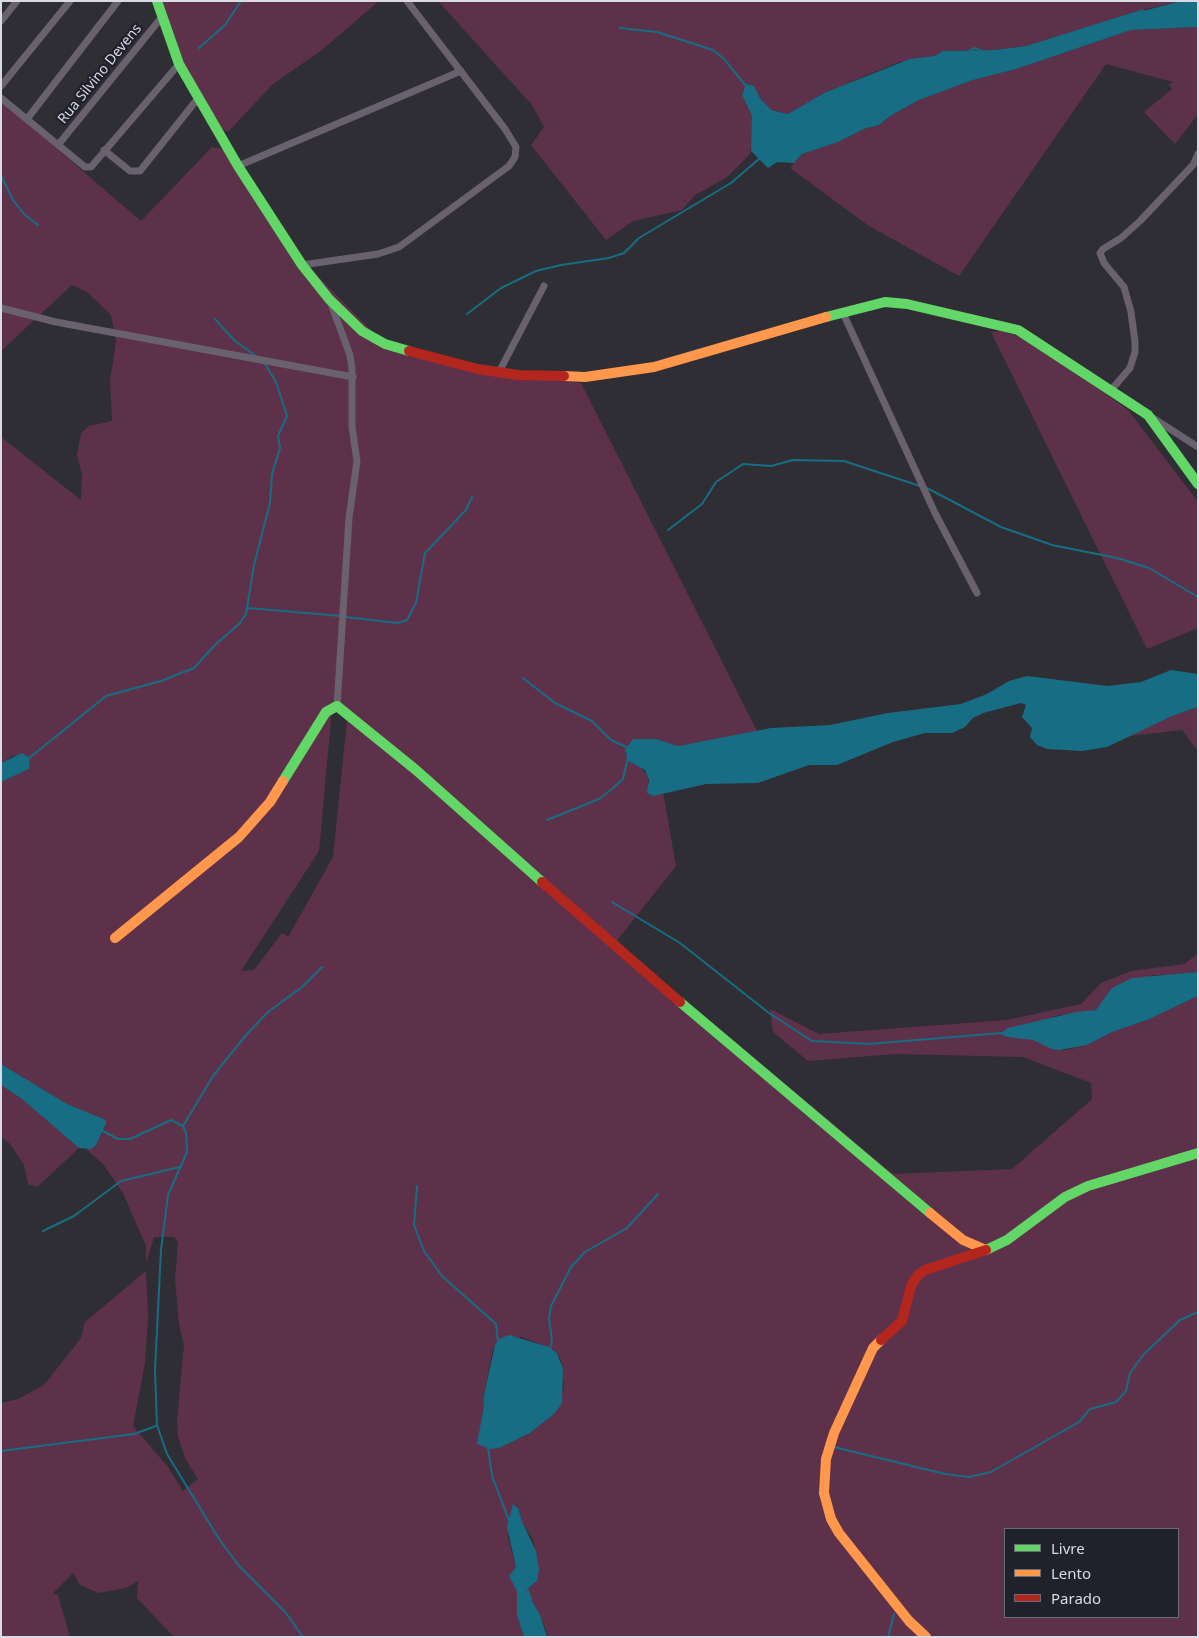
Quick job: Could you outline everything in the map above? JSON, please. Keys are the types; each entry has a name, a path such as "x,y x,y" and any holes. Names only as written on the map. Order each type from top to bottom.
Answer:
{"street":[{"path":"1,21 17,1"},
{"path":"1,86 70,1"},
{"path":"27,119 118,1"},
{"path":"157,1 179,64 238,166 278,229 302,265 329,298 362,331 385,344 431,358 499,372 576,378 654,367 869,305 895,302 987,321 1018,330 1112,389 1198,447"},
{"path":"302,265 391,251 415,237 509,166 516,153 512,139 407,1"},
{"name":"Rua Silvino Devens","path":"58,145 162,18"},
{"path":"1,98 85,167 91,167 179,64"},
{"path":"238,166 461,71"},
{"path":"104,150 130,171 140,171 199,97"},
{"path":"1112,389 1130,368 1135,352 1135,342 1131,312 1124,287 1100,258 1101,251 1125,235 1140,221 1193,164 1198,154"},
{"path":"499,372 544,286"},
{"path":"329,298 350,355 353,377 352,428 357,472 349,518 337,706"},
{"path":"1,308 56,322 353,377"},
{"path":"843,313 935,513 978,593"},
{"path":"1148,415 1198,484"},
{"path":"115,938 216,858 256,820 270,802 326,712 337,706"},
{"path":"337,706 416,770 499,842 589,925 815,1117 963,1240 986,1250"},
{"path":"926,1637 909,1621 856,1556 831,1519 824,1493 826,1459 834,1433 873,1348 902,1320 907,1308 911,1286 917,1276 942,1263 986,1250 1007,1240 1066,1197 1088,1186 1198,1153"}],"shaded area":[{"path":"154,1 379,1 322,50 273,84 228,132 211,124"},
{"path":"438,1 1181,1 1143,10 1026,46 995,50 943,51 934,56 899,62 826,92 788,114 771,110 760,98 754,86 746,84 742,95 752,116 753,126 750,154 726,178 695,195 682,210 633,221 606,240 531,145 544,127 532,105"},
{"path":"1198,27 1198,114 1175,144 1144,112 1172,89 1169,85 1173,82 1106,64 959,276 869,226 790,168 802,154 838,142 864,129 879,125 890,116 919,100 973,80 1016,69 1131,30"},
{"path":"1,101 141,221 212,147 222,149 231,154 313,271 386,346 452,365 581,383 757,731 678,746 656,739 633,739 625,750 628,761 640,767 648,776 649,795 663,792 676,866 616,942 893,1174 1012,1169 1092,1099 1091,1083 1023,1057 896,1054 808,1061 773,1032 770,1009 819,1034 1007,1020 1081,1004 1101,983 1131,971 1184,964 1198,954 1198,972 1154,975 1106,998 1096,1010 1055,1016 1008,1037 1028,1038 1060,1050 1067,1050 1087,1045 1112,1032 1147,1020 1198,996 1198,1637 548,1637 540,1615 526,1590 537,1581 538,1562 533,1540 522,1521 518,1508 514,1504 508,1537 516,1567 510,1576 517,1591 517,1615 524,1637 174,1637 137,1598 138,1581 126,1588 98,1593 80,1585 73,1573 53,1593 58,1595 70,1637 1,1637 1,1403 18,1399 44,1385 81,1338 85,1322 146,1271 148,1317 145,1363 133,1426 168,1467 183,1491 198,1479 185,1458 178,1436 177,1421 184,1345 179,1324 175,1279 178,1242 174,1237 154,1237 146,1263 146,1246 123,1193 103,1164 86,1149 96,1145 106,1125 105,1120 67,1104 1,1064 1,782 29,769 14,755 1,763 1,437 81,500 82,475 77,455 81,433 89,426 112,421 110,381 116,341 111,315 87,292 72,285 1,351","holes":["332,708 347,720 333,857 288,937 282,933 254,970 241,971 319,851","521,1337 553,1349 557,1353 561,1360 564,1388 554,1414 530,1433 499,1448 483,1412 484,1395 493,1349 499,1339"]},
{"path":"1002,331 1032,341 1128,410 1198,502 1198,628 1147,649 991,332"},
{"path":"1198,707 1198,751 1182,730 1129,736 1172,716"},
{"path":"1,1085 22,1099 79,1148 37,1187 28,1184 24,1165 10,1144 1,1137"}],"water":[{"path":"1181,1 1198,1 1198,27 1131,30 1016,69 973,80 919,100 890,116 879,125 864,129 838,142 802,154 794,163 777,162 768,168 751,151 752,116 742,95 746,84 754,86 760,98 771,110 788,114 826,92 910,59 934,56 943,51 995,50 1026,46 1144,9 1143,11"},
{"path":"1171,670 1198,674 1198,707 1172,716 1107,747 1082,751 1047,749 1037,745 1030,737 1032,728 1022,717 1026,705 1021,703 983,713 973,718 965,727 952,733 925,733 893,742 837,765 809,765 758,783 706,784 653,796 647,793 649,780 645,770 628,761 625,750 633,739 656,739 678,746 771,728 830,725 888,713 961,704 987,694 1009,681 1027,676 1107,686 1141,682"},
{"path":"22,753 30,758 29,769 1,782 1,763"},
{"path":"1198,972 1198,996 1147,1020 1112,1032 1087,1045 1060,1050 1052,1049 1033,1040 1008,1037 1000,1034 1008,1028 1076,1012 1096,1010 1112,988 1132,978"},
{"path":"1,1064 67,1104 106,1120 96,1145 91,1149 79,1148 22,1099 1,1085"},
{"path":"509,1335 549,1347 557,1353 563,1369 562,1403 554,1414 530,1433 499,1448 490,1449 477,1444 484,1395 495,1345 499,1339"},
{"path":"513,1504 518,1508 536,1551 539,1569 537,1581 526,1590 540,1615 547,1637 524,1637 517,1615 517,1591 509,1576 516,1567 507,1527"}],"waterway":[{"path":"199,48 225,25 241,1"},
{"path":"620,28 657,32 713,50 724,59 747,87"},
{"path":"970,50 976,48 981,51"},
{"path":"467,314 501,288 536,271 561,265 609,258 624,253 639,238 731,183 760,158"},
{"path":"1,176 13,200 24,214 38,225"},
{"path":"215,319 235,341 256,356"},
{"path":"28,759 106,696 161,681 194,668 215,645 240,623 246,614 254,565 270,503 272,474 280,448 278,436 287,416 276,382 265,364"},
{"path":"668,530 702,504 716,482 743,464 771,466 793,460 844,461 920,486"},
{"path":"927,488 1001,527 1052,545 1117,558 1149,568 1198,597"},
{"path":"345,617 398,623 407,620 416,603 425,553 466,510 472,497"},
{"path":"248,608 341,616"},
{"path":"523,678 555,703 592,721 611,740 626,747"},
{"path":"547,820 599,799 623,779 628,757"},
{"path":"612,902 680,943 769,1013 812,1041 869,1044 1002,1033"},
{"path":"183,1126 213,1076 247,1034 268,1012 302,987 322,967"},
{"path":"101,1130 118,1139 130,1139 171,1120 183,1126 186,1133 187,1152 168,1195 161,1250 155,1370 157,1425 167,1454 219,1539 239,1566 286,1613 303,1637"},
{"path":"43,1231 74,1216 121,1181 180,1167"},
{"path":"417,1186 414,1225 424,1251 442,1276 496,1324 498,1342"},
{"path":"550,1349 552,1341 549,1318 551,1306 571,1267 585,1252 627,1228 658,1194"},
{"path":"834,1447 945,1474 969,1477 991,1472 1079,1422 1090,1409 1116,1402 1126,1391 1130,1373 1144,1354 1180,1320 1198,1312"},
{"path":"1,1451 134,1434 156,1426"},
{"path":"488,1447 492,1476 510,1523"},
{"path":"527,1588 531,1600"},
{"path":"888,1637 894,1614"}],"traffic: fast":[{"path":"157,1 179,64 238,166 302,265 329,299 362,331 385,344 409,351"},
{"path":"826,317 885,302 907,304 1018,330 1148,415 1198,484"},
{"path":"283,781 326,712 337,706 416,770 542,882"},
{"path":"680,1002 930,1213"},
{"path":"986,1250 1007,1240 1065,1197 1088,1186 1198,1153"}],"traffic: slow":[{"path":"564,376 585,377 654,367 826,317"},
{"path":"115,938 239,837 270,802 283,781"},
{"path":"930,1213 963,1240 986,1250"},
{"path":"881,1340 873,1348 834,1433 826,1459 824,1493 831,1519 839,1533 909,1621 926,1637"}],"traffic: jam":[{"path":"409,351 478,369 518,375 564,376"},
{"path":"542,882 680,1002"},
{"path":"881,1340 902,1321 911,1286 917,1276 925,1270 986,1250"}]}
